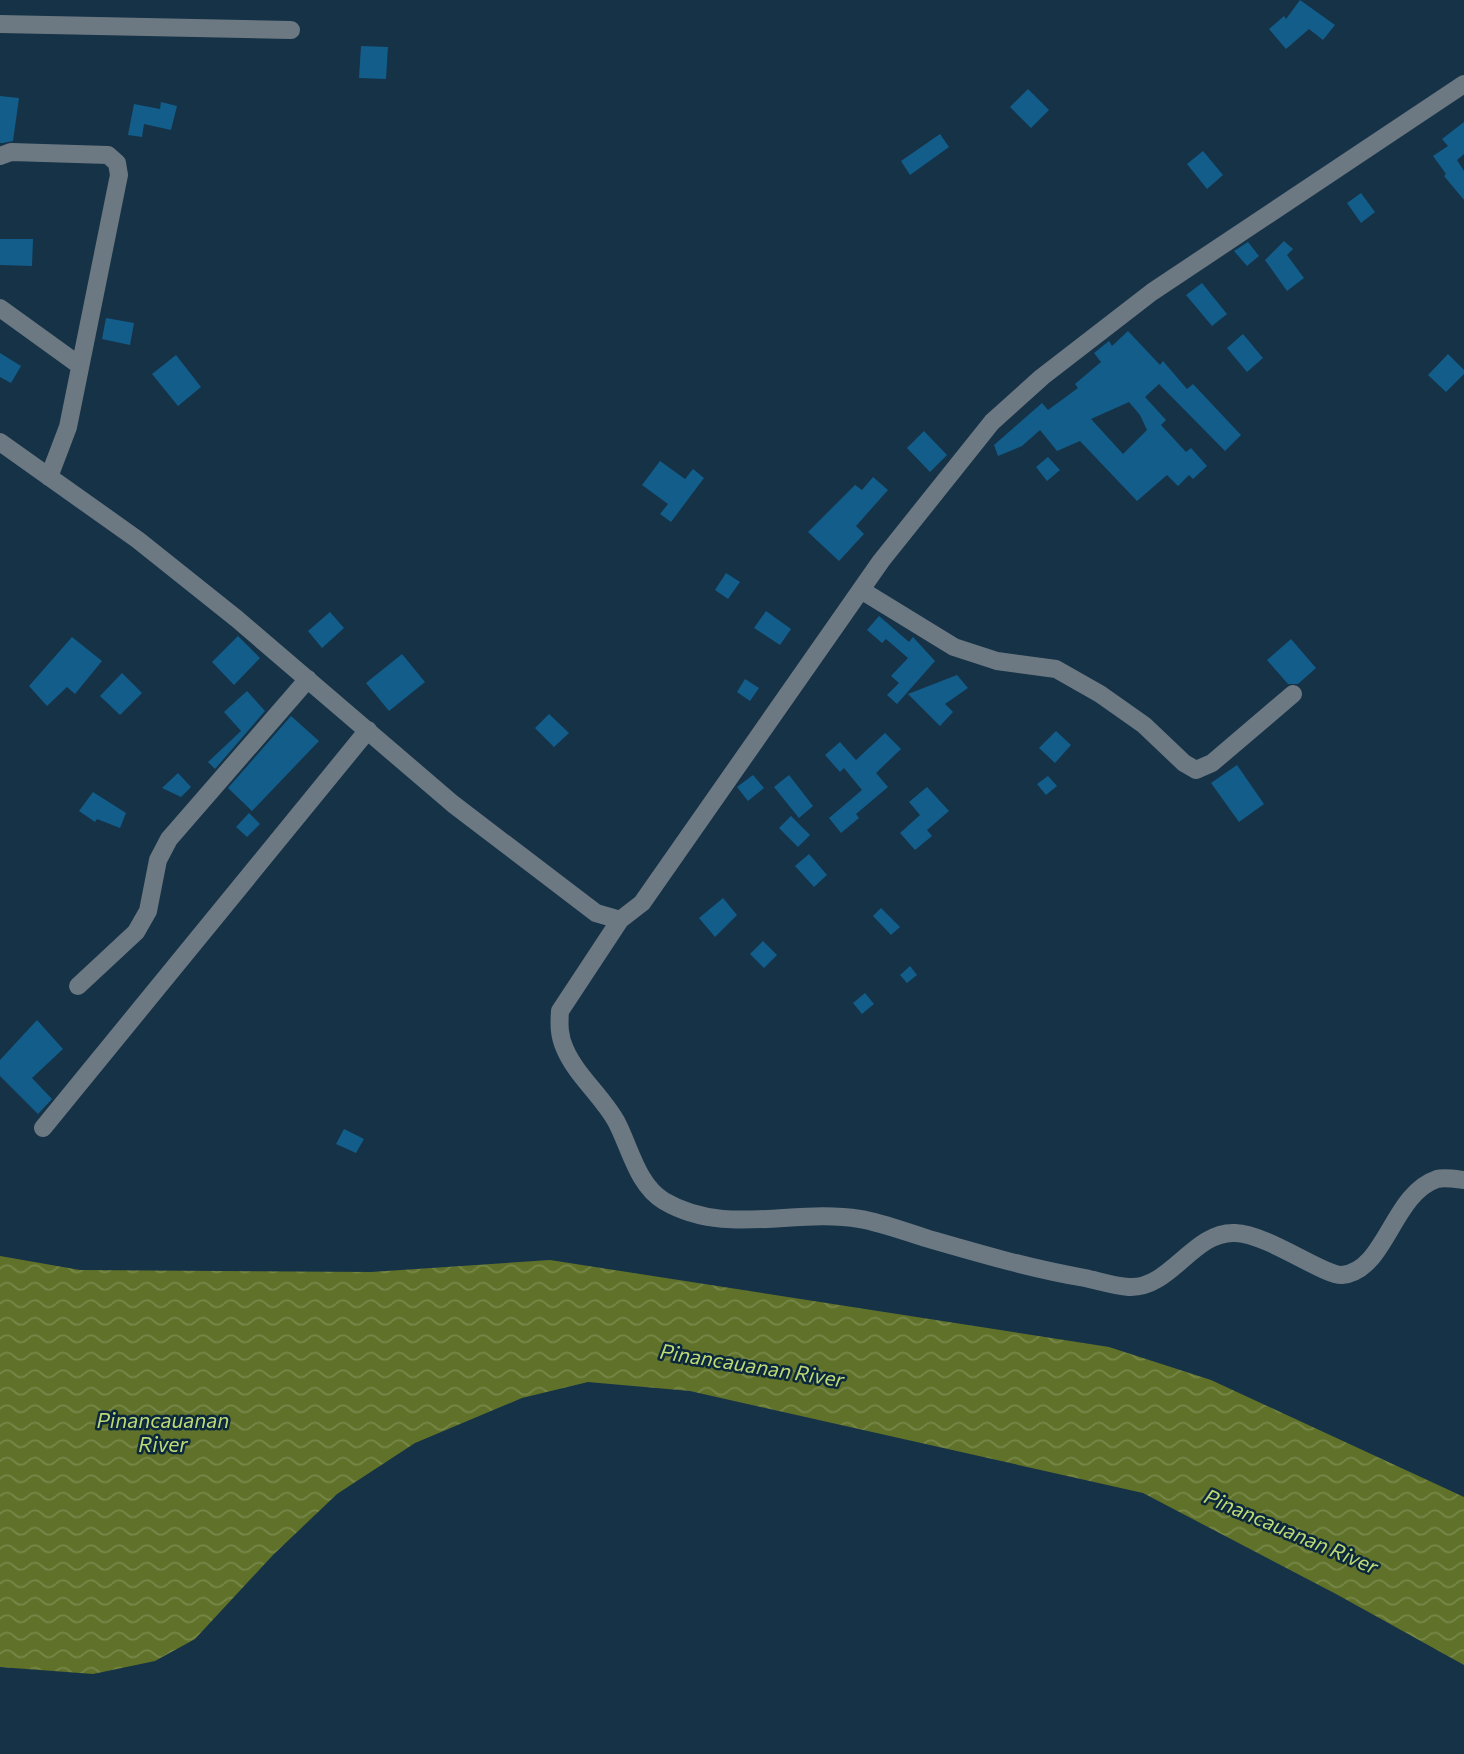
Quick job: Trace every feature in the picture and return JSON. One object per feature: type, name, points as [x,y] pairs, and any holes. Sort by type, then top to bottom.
[{"type":"street","points":[[0,24],[290,30]]},
{"type":"street","points":[[1464,84],[1152,292],[1042,377],[992,422],[861,590],[642,903],[620,920],[560,1011],[558,1029],[566,1052],[615,1120],[643,1179],[655,1195],[685,1212],[729,1220],[761,1222],[822,1215],[862,1220],[1033,1269],[1130,1287],[1159,1278],[1209,1240],[1234,1232],[1270,1241],[1339,1276],[1355,1272],[1371,1258],[1408,1200],[1422,1186],[1438,1178],[1464,1180]]},
{"type":"street","points":[[0,156],[11,152],[108,155],[117,163],[119,175],[68,428],[49,477]]},
{"type":"street","points":[[0,308],[79,365]]},
{"type":"street","points":[[0,442],[138,540],[308,679],[453,804],[596,913],[620,920]]},
{"type":"street","points":[[861,590],[954,647],[997,661],[1056,669],[1100,694],[1144,725],[1184,763],[1196,770],[1212,763],[1293,694]]},
{"type":"street","points":[[78,986],[136,932],[148,911],[158,860],[169,839],[308,679]]},
{"type":"street","points":[[43,1128],[368,730]]},
{"type":"water","name":"Pinancauanan River","points":[[0,1256],[80,1270],[371,1272],[550,1260],[1109,1347],[1211,1380],[1464,1497],[1464,1665],[1336,1594],[1143,1493],[690,1391],[588,1382],[522,1398],[415,1443],[337,1494],[273,1555],[195,1639],[155,1661],[93,1674],[0,1667]]},
{"type":"building","points":[[1300,0],[1335,25],[1323,40],[1309,29],[1286,49],[1269,29],[1284,16],[1286,19]]},
{"type":"building","points":[[361,46],[388,47],[386,79],[359,78]]},
{"type":"building","points":[[1028,89],[1049,110],[1031,128],[1010,107]]},
{"type":"building","points":[[0,96],[19,98],[13,141],[3,143],[0,143]]},
{"type":"building","points":[[161,102],[177,106],[171,130],[144,124],[142,137],[128,135],[134,104],[160,109]]},
{"type":"building","points":[[1464,122],[1464,154],[1457,160],[1464,171],[1464,200],[1444,176],[1446,174],[1433,156],[1448,146],[1442,139]]},
{"type":"building","points":[[940,134],[949,147],[910,175],[901,161]]},
{"type":"building","points":[[1203,151],[1223,175],[1207,189],[1187,164]]},
{"type":"building","points":[[1361,193],[1375,212],[1361,223],[1347,203]]},
{"type":"building","points":[[0,239],[33,239],[32,266],[0,265]]},
{"type":"building","points":[[1284,241],[1293,249],[1287,255],[1304,278],[1287,291],[1265,260]]},
{"type":"building","points":[[1248,242],[1259,256],[1247,266],[1234,251]]},
{"type":"building","points":[[1202,283],[1227,314],[1212,326],[1186,295]]},
{"type":"building","points":[[106,318],[134,323],[130,345],[102,339]]},
{"type":"building","points":[[1128,331],[1160,365],[1163,361],[1187,389],[1193,384],[1241,435],[1225,451],[1159,384],[1145,397],[1166,420],[1161,425],[1186,452],[1191,448],[1207,466],[1193,479],[1189,475],[1178,486],[1167,475],[1137,501],[1080,441],[1057,451],[1040,430],[1022,446],[998,456],[994,445],[1042,403],[1048,410],[1078,388],[1075,384],[1101,362],[1094,353],[1109,341],[1112,346]],"holes":[[[1129,402],[1140,415],[1147,430],[1123,454],[1091,419]]]},
{"type":"building","points":[[1243,334],[1263,358],[1247,372],[1227,348]]},
{"type":"building","points":[[0,353],[21,366],[11,383],[0,377]]},
{"type":"building","points":[[1448,354],[1464,370],[1464,374],[1446,392],[1428,375]]},
{"type":"building","points":[[176,355],[201,387],[178,406],[152,374]]},
{"type":"building","points":[[924,431],[947,455],[930,472],[907,448]]},
{"type":"building","points":[[1048,457],[1060,470],[1047,481],[1036,467]]},
{"type":"building","points":[[660,461],[685,479],[693,469],[704,478],[671,522],[660,514],[668,504],[642,485]]},
{"type":"building","points":[[873,477],[888,490],[856,526],[864,534],[839,561],[808,532],[855,485],[862,490]]},
{"type":"building","points":[[726,573],[740,582],[728,599],[715,590]]},
{"type":"building","points":[[766,611],[791,629],[780,645],[754,628]]},
{"type":"building","points":[[330,612],[344,628],[322,648],[308,631]]},
{"type":"building","points":[[879,616],[909,642],[913,637],[935,661],[897,704],[887,695],[899,683],[891,676],[908,658],[886,639],[882,643],[867,630]]},
{"type":"building","points":[[238,636],[260,658],[234,685],[212,662]]},
{"type":"building","points":[[72,637],[102,661],[75,694],[67,687],[47,706],[29,686]]},
{"type":"building","points":[[1291,639],[1316,668],[1298,684],[1288,684],[1267,660]]},
{"type":"building","points":[[402,654],[425,682],[389,711],[366,683]]},
{"type":"building","points":[[122,673],[142,693],[120,715],[100,696]]},
{"type":"building","points":[[957,675],[968,688],[945,704],[953,712],[940,726],[908,694]]},
{"type":"building","points":[[745,679],[759,688],[750,701],[737,692]]},
{"type":"building","points":[[247,691],[265,711],[215,769],[208,762],[241,731],[224,712]]},
{"type":"building","points":[[549,714],[569,733],[554,747],[535,728]]},
{"type":"building","points":[[291,716],[319,741],[252,811],[228,788]]},
{"type":"building","points":[[1056,731],[1071,745],[1055,763],[1039,748]]},
{"type":"building","points":[[885,733],[901,749],[876,773],[888,787],[856,814],[859,818],[841,833],[829,818],[862,790],[844,768],[840,772],[825,755],[840,742],[856,760]]},
{"type":"building","points":[[1237,765],[1264,804],[1239,822],[1211,783]]},
{"type":"building","points":[[178,773],[191,787],[181,797],[162,788]]},
{"type":"building","points":[[753,775],[764,788],[748,801],[737,787]]},
{"type":"building","points":[[789,775],[813,806],[799,818],[774,787]]},
{"type":"building","points":[[1048,776],[1057,786],[1046,795],[1037,784]]},
{"type":"building","points":[[927,787],[949,811],[927,830],[932,836],[915,850],[900,833],[920,815],[909,802]]},
{"type":"building","points":[[93,792],[126,813],[120,828],[97,819],[95,822],[79,811]]},
{"type":"building","points":[[249,813],[260,824],[247,837],[236,827]]},
{"type":"building","points":[[791,816],[810,835],[798,847],[779,828]]},
{"type":"building","points":[[809,854],[827,875],[814,887],[795,866]]},
{"type":"building","points":[[723,898],[737,915],[715,937],[699,918]]},
{"type":"building","points":[[881,908],[900,927],[891,935],[873,916]]},
{"type":"building","points":[[763,941],[777,955],[764,968],[750,954]]},
{"type":"building","points":[[910,966],[917,975],[907,983],[900,975]]},
{"type":"building","points":[[865,993],[874,1004],[862,1014],[853,1003]]},
{"type":"building","points":[[37,1020],[63,1049],[32,1078],[52,1099],[38,1114],[0,1076],[0,1060]]},
{"type":"building","points":[[344,1129],[364,1139],[356,1153],[336,1144]]}]
